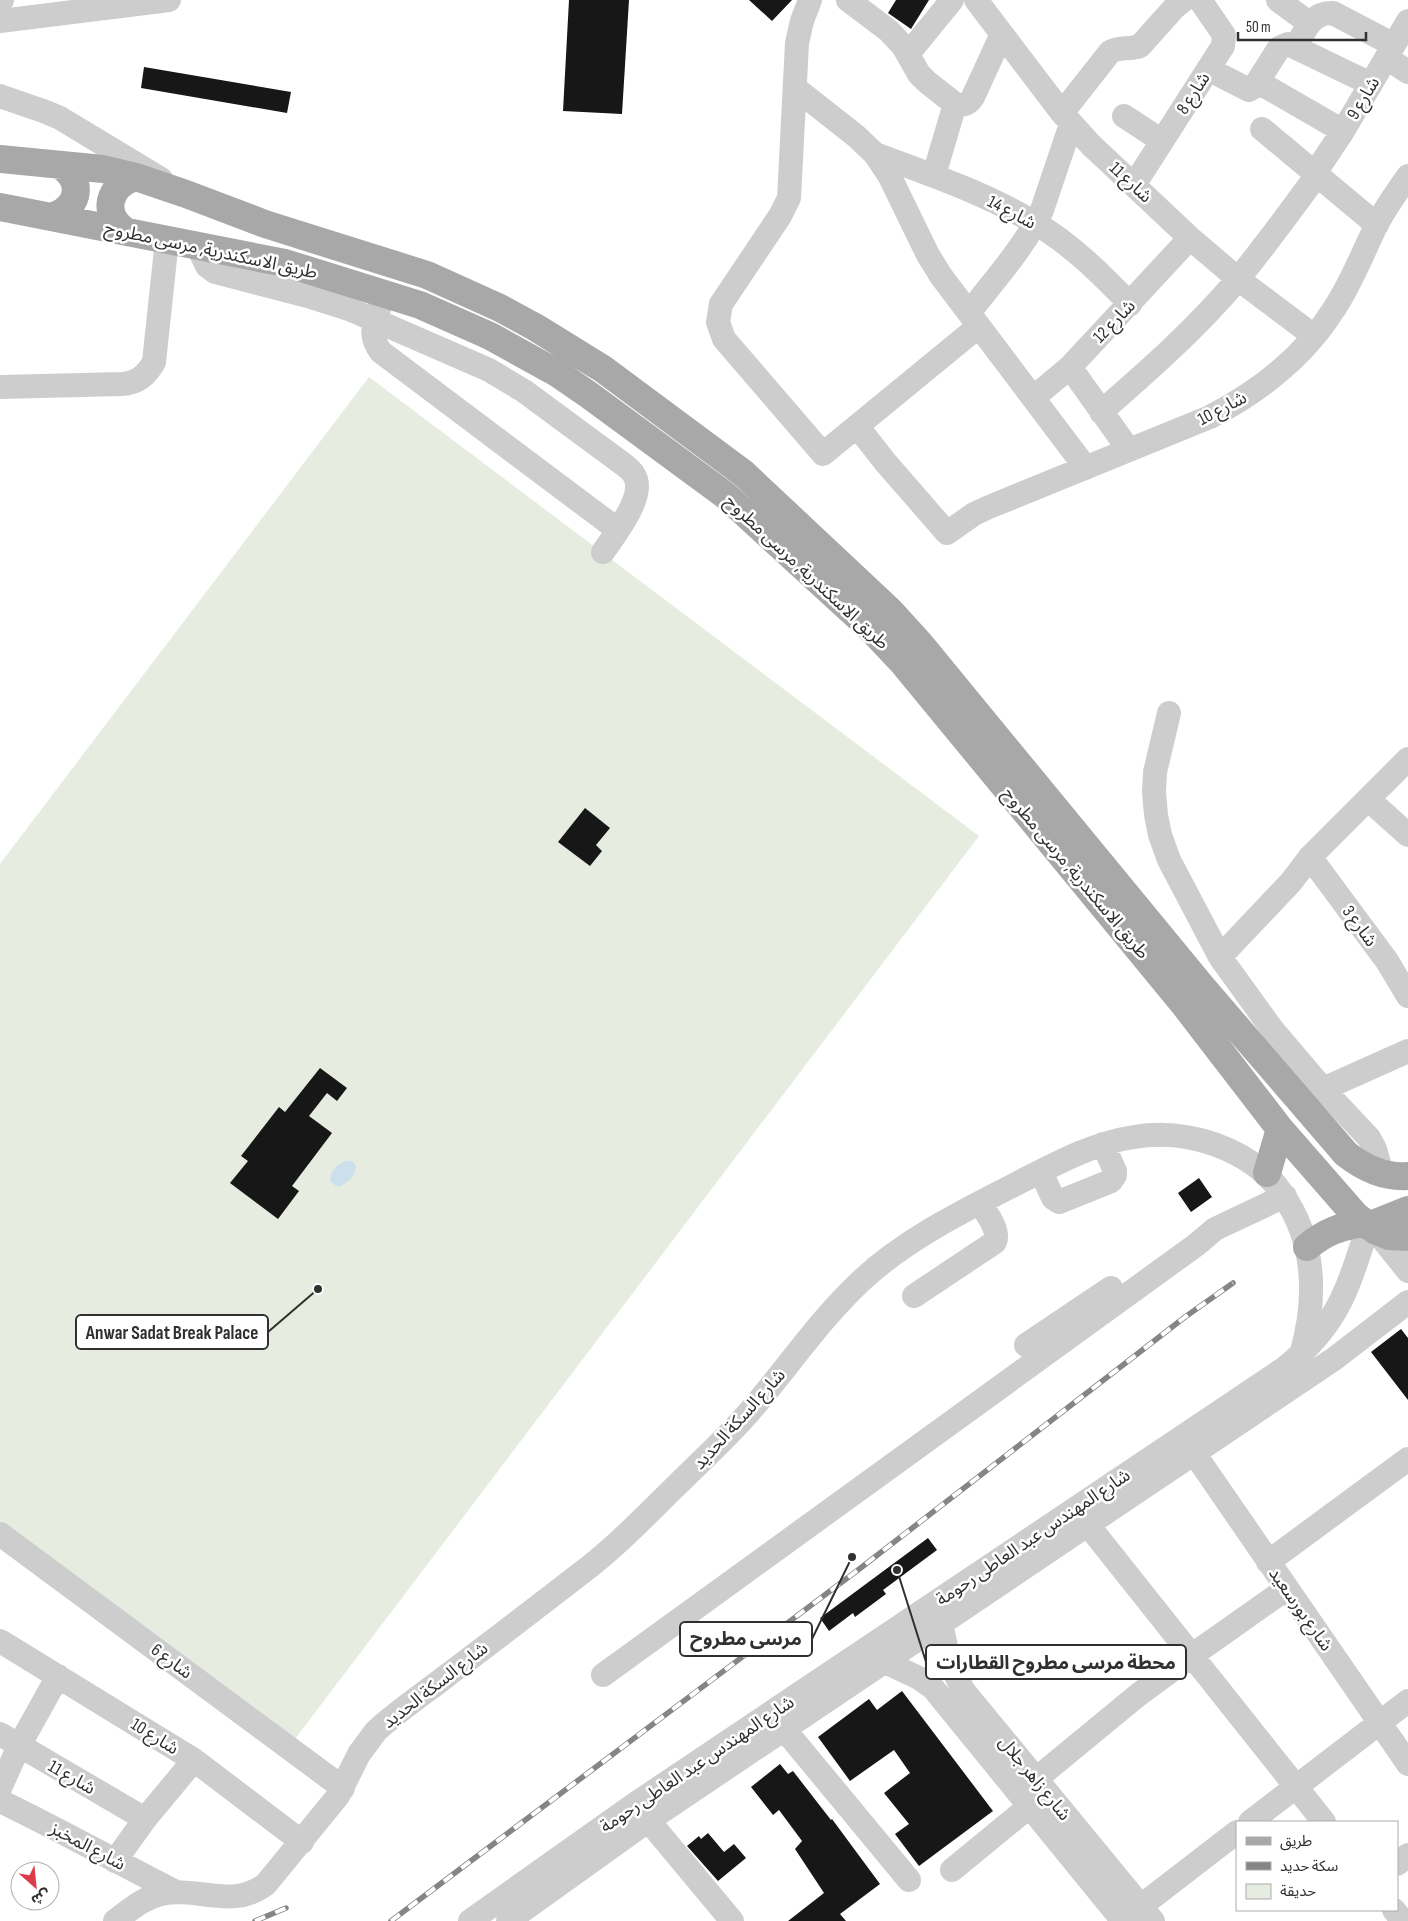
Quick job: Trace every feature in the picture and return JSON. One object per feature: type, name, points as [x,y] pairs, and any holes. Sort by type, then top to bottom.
[{"type":"main road","name":"طريق الاسكندرية, مرسى مطروح","points":[[0,159],[103,169],[136,177],[265,224],[427,275],[500,308],[603,369],[743,473],[890,611],[1202,987],[1346,1154],[1357,1162],[1395,1175]]},
{"type":"main road","points":[[55,216],[69,208],[76,192],[72,176],[58,165]]},
{"type":"main road","points":[[125,232],[113,218],[110,209],[111,200],[120,184],[136,177]]},
{"type":"main road","name":"طريق الاسكندرية, مرسى مطروح","points":[[0,207],[55,216],[125,232],[285,262],[385,292],[429,308],[490,336],[557,374],[589,395],[725,494],[862,620],[904,664],[1183,1003],[1280,1128],[1369,1227]]},
{"type":"main road","points":[[1267,1173],[1280,1128]]},
{"type":"main road","points":[[1369,1227],[1408,1210]]},
{"type":"main road","points":[[1307,1247],[1334,1229],[1349,1225],[1369,1227],[1388,1236],[1408,1237]]},
{"type":"street","points":[[0,21],[169,0]]},
{"type":"street","points":[[810,0],[802,21],[797,43],[789,198],[780,216],[721,304],[718,322],[724,339],[823,454],[857,426],[974,320],[1027,238],[1042,210],[1066,118],[1110,52],[1116,48],[1140,46],[1174,8],[1184,0]]},
{"type":"street","points":[[848,0],[889,31],[908,54],[919,74],[955,104],[960,105],[970,102],[1001,36]]},
{"type":"street","points":[[908,54],[952,0]]},
{"type":"street","name":"شارع 11","points":[[976,0],[1001,36],[1066,118],[1091,145],[1190,238],[1238,279],[1314,336]]},
{"type":"street","name":"شارع 8","points":[[1134,185],[1223,46],[1224,40],[1221,29],[1200,0]]},
{"type":"street","points":[[1278,0],[1309,23]]},
{"type":"street","points":[[1296,47],[1309,23],[1320,14],[1333,13],[1391,52],[1408,72]]},
{"type":"street","name":"شارع 9","points":[[1101,412],[1169,351],[1238,279],[1316,174],[1408,21]]},
{"type":"street","points":[[1208,69],[1246,89],[1252,89],[1279,48],[1288,44],[1371,84]]},
{"type":"street","points":[[1258,82],[1343,131]]},
{"type":"street","points":[[795,88],[856,136],[875,154],[889,175],[928,255],[955,296],[1086,468]]},
{"type":"street","points":[[0,96],[60,118],[186,194]]},
{"type":"street","points":[[934,175],[955,104]]},
{"type":"street","points":[[1124,116],[1162,141]]},
{"type":"street","points":[[1262,129],[1377,225]]},
{"type":"street","name":"شارع 14","points":[[875,154],[934,175],[985,197],[1036,223],[1087,262],[1130,304]]},
{"type":"street","name":"شارع 10","points":[[857,426],[892,470],[947,533],[974,514],[1210,417],[1266,383],[1292,361],[1314,336],[1334,310],[1377,225],[1408,176]]},
{"type":"street","name":"شارع 12","points":[[1033,398],[1070,367],[1190,238]]},
{"type":"street","points":[[0,386],[122,384],[132,383],[141,379],[154,362],[167,240]]},
{"type":"street","points":[[197,245],[206,266],[215,272],[311,297],[375,320],[507,380],[623,464],[635,476],[638,488],[634,501],[603,552]]},
{"type":"street","points":[[385,292],[372,334],[376,345],[382,352],[618,530]]},
{"type":"street","points":[[1070,367],[1129,450]]},
{"type":"street","points":[[1169,713],[1155,772],[1154,792],[1160,835],[1168,860],[1220,957],[1255,1007],[1323,1089],[1369,1138],[1395,1175]]},
{"type":"street","points":[[1220,957],[1291,882],[1310,857],[1408,759]]},
{"type":"street","points":[[1368,799],[1408,835]]},
{"type":"street","name":"شارع 3","points":[[1310,857],[1406,989]]},
{"type":"street","points":[[1323,1089],[1408,1051]]},
{"type":"street","name":"شارع السكة الحديد","points":[[115,1921],[146,1899],[162,1894],[176,1892],[233,1897],[251,1894],[266,1884],[302,1842],[343,1788],[359,1754],[376,1731],[609,1552],[741,1421],[826,1317],[864,1278],[906,1246],[980,1203],[1041,1172],[1103,1144],[1137,1136],[1180,1137],[1206,1142],[1238,1154],[1267,1173],[1285,1196],[1298,1221],[1307,1247],[1312,1290],[1311,1312],[1301,1355]]},
{"type":"street","points":[[1041,1172],[1053,1198],[1059,1202],[1111,1181],[1115,1171],[1103,1144]]},
{"type":"street","points":[[603,1675],[1215,1229],[1285,1196]]},
{"type":"street","points":[[914,1296],[995,1242],[997,1239],[996,1232],[980,1203]]},
{"type":"street","points":[[1369,1227],[1408,1271]]},
{"type":"street","name":"شارع المهندس عبد العاطى رحومة","points":[[470,1921],[642,1812],[998,1573],[1286,1368],[1324,1330],[1342,1302],[1369,1227]]},
{"type":"street","points":[[1026,1345],[1126,1278],[1176,1259]]},
{"type":"street","name":"شارع المهندس عبد العاطى رحومة","points":[[508,1921],[642,1812],[784,1729],[885,1662],[941,1623],[998,1573],[1088,1525],[1334,1359],[1408,1302]]},
{"type":"street","name":"شارع بورسعيد","points":[[1194,1453],[1408,1764]]},
{"type":"street","points":[[1268,1562],[1408,1460]]},
{"type":"street","points":[[1088,1525],[1323,1821]]},
{"type":"street","name":"شارع 6","points":[[0,1534],[343,1788]]},
{"type":"street","points":[[630,1655],[669,1640],[747,1587]]},
{"type":"street","points":[[1036,1779],[1116,1713],[1191,1656],[1286,1589]]},
{"type":"street","name":"شارع زاهر جلال","points":[[941,1623],[949,1661],[963,1690],[1036,1779],[1132,1918]]},
{"type":"street","name":"شارع 10","points":[[0,1641],[194,1760],[302,1842]]},
{"type":"street","name":"شارع زاهر جلال","points":[[885,1662],[919,1678],[932,1688],[1030,1806],[1132,1918]]},
{"type":"street","points":[[0,1788],[10,1740],[58,1676]]},
{"type":"street","points":[[1251,1821],[1408,1701]]},
{"type":"street","points":[[784,1729],[909,1880]]},
{"type":"street","name":"شارع 11","points":[[10,1740],[145,1819]]},
{"type":"street","points":[[115,1861],[145,1819],[194,1760]]},
{"type":"street","name":"شارع المخبز","points":[[0,1801],[176,1892]]},
{"type":"street","points":[[952,1870],[1030,1806]]},
{"type":"street","points":[[642,1812],[732,1921]]},
{"type":"street","points":[[1132,1918],[1236,1833]]},
{"type":"street","points":[[1398,1863],[1408,1855]]},
{"type":"street","points":[[1395,1911],[1403,1921]]},
{"type":"green space","points":[[369,377],[979,836],[292,1743],[0,1523],[0,864]]},
{"type":"water","points":[[352,1161],[356,1166],[354,1174],[338,1187],[330,1182],[331,1175],[339,1164]]},
{"type":"building","points":[[569,0],[629,0],[622,114],[563,111]]},
{"type":"building","points":[[749,0],[792,0],[772,21]]},
{"type":"building","points":[[896,0],[929,0],[911,29],[888,13]]},
{"type":"building","points":[[144,67],[291,92],[287,113],[141,88]]},
{"type":"building","points":[[585,808],[610,828],[596,845],[602,851],[590,866],[558,842]]},
{"type":"building","points":[[320,1068],[347,1088],[337,1101],[327,1093],[309,1116],[332,1133],[292,1186],[299,1191],[278,1219],[230,1183],[248,1161],[241,1156],[279,1107],[285,1112]]},
{"type":"building","points":[[1199,1178],[1212,1197],[1191,1212],[1178,1193]]},
{"type":"building","points":[[1401,1329],[1408,1338],[1408,1400],[1371,1352]]},
{"type":"building","points":[[928,1538],[937,1550],[883,1590],[886,1594],[855,1617],[853,1613],[829,1631],[820,1618]]},
{"type":"building","points":[[902,1691],[993,1811],[919,1866],[895,1834],[909,1824],[884,1793],[910,1773],[894,1750],[850,1781],[818,1737],[869,1699],[877,1710]]},
{"type":"building","points":[[780,1764],[788,1774],[793,1771],[832,1819],[880,1884],[840,1914],[846,1921],[788,1921],[824,1893],[795,1849],[802,1841],[779,1810],[773,1815],[751,1787]]},
{"type":"building","points":[[708,1833],[724,1852],[734,1844],[746,1858],[718,1881],[687,1846],[699,1836],[701,1839]]},
{"type":"railway","points":[[391,1921],[858,1570],[1185,1317],[1233,1283]]},
{"type":"railway","points":[[255,1921],[286,1908]]},
{"type":"place","name":"Anwar Sadat Break Palace","points":[[318,1289]]},
{"type":"place","name":"مرسى مطروح","points":[[852,1557]]},
{"type":"place","name":"محطة مرسى مطروح القطارات","points":[[897,1570]]}]
